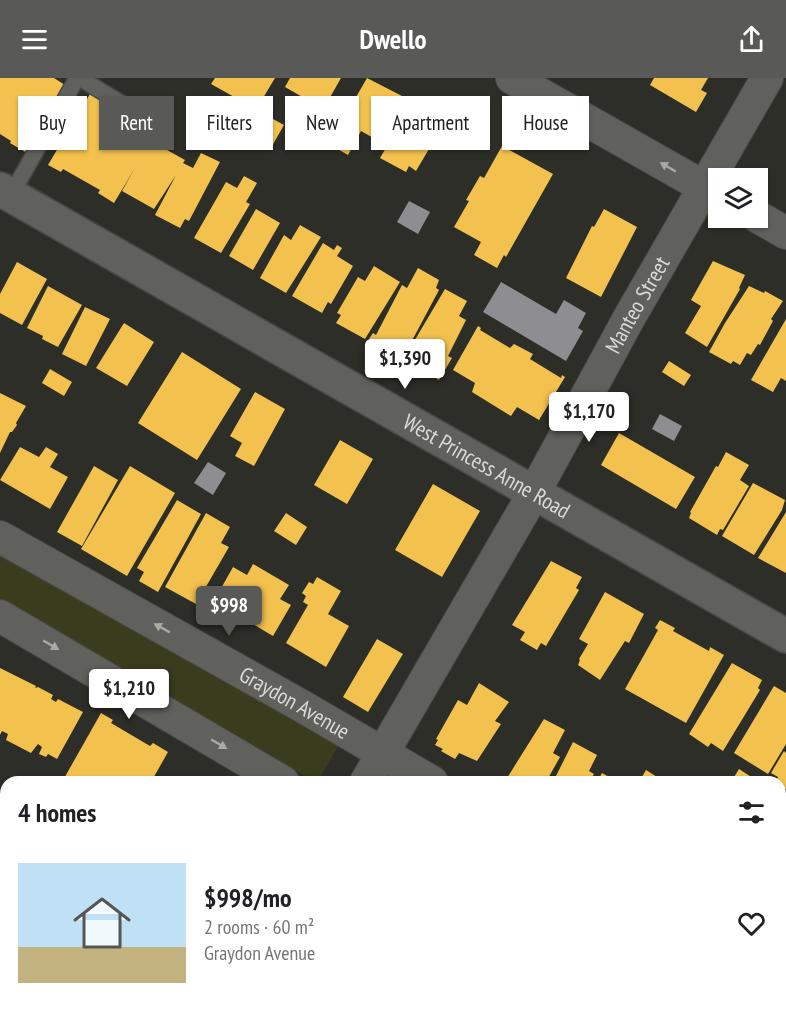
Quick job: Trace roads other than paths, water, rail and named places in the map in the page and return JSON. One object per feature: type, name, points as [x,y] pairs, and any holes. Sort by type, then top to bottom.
[{"type":"main road","name":"West Princess Anne Road","points":[[6,192],[786,636]]},
{"type":"street","points":[[512,78],[708,189]]},
{"type":"street","name":"Manteo Street","points":[[723,168],[767,78]]},
{"type":"street","name":"Manteo Street","points":[[370,776],[534,493],[629,318],[708,197]]},
{"type":"street","points":[[768,222],[786,232]]},
{"type":"street","name":"Graydon Avenue","points":[[0,537],[422,776]]},
{"type":"street","points":[[0,616],[273,776]]},
{"type":"lane","points":[[6,192],[78,78],[108,96]]}]
